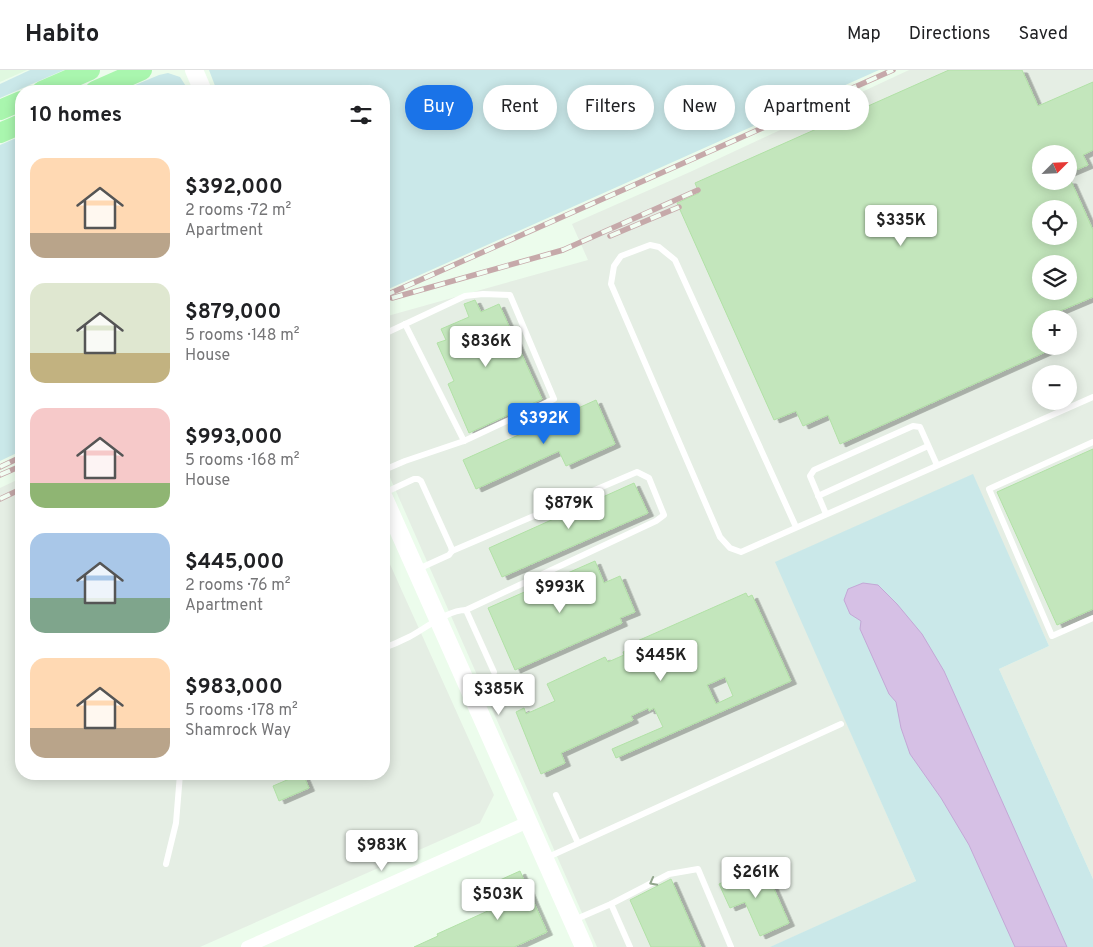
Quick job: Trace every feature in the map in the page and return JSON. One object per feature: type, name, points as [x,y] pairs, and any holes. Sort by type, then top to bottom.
[{"type":"main road","points":[[56,85],[90,70]]},
{"type":"main road","points":[[108,85],[142,70]]},
{"type":"main road","points":[[0,110],[15,104]]},
{"type":"main road","points":[[0,134],[15,127]]},
{"type":"street","points":[[194,70],[200,85]]},
{"type":"street","points":[[390,512],[584,947]]},
{"type":"street","points":[[247,947],[528,822]]},
{"type":"lane","points":[[796,527],[675,260],[659,247],[650,245],[621,256],[614,266],[611,284],[720,536],[730,548],[741,552],[1093,397]]},
{"type":"lane","points":[[390,331],[466,296],[483,294],[510,296],[554,399],[464,441],[390,467]]},
{"type":"lane","points":[[405,324],[464,441]]},
{"type":"lane","points":[[826,514],[810,476],[814,470],[913,426],[920,427],[937,465]]},
{"type":"lane","points":[[1093,442],[989,489],[1052,636],[1093,618]]},
{"type":"lane","points":[[818,496],[928,446]]},
{"type":"lane","points":[[390,646],[408,638],[438,620],[459,610],[466,610],[656,521],[664,515],[649,478],[637,472],[452,551],[448,556],[416,570]]},
{"type":"lane","points":[[390,489],[414,479],[422,481],[452,551]]},
{"type":"lane","points":[[466,610],[494,672]]},
{"type":"lane","points":[[545,858],[841,724]]},
{"type":"lane","points":[[166,864],[176,823],[180,780]]},
{"type":"lane","points":[[556,795],[578,843]]},
{"type":"lane","points":[[572,920],[611,904],[669,874],[698,869],[731,947]]},
{"type":"lane","points":[[611,904],[630,947]]},
{"type":"shaded area","points":[[0,70],[27,70],[0,82]]},
{"type":"shaded area","points":[[30,70],[64,70],[30,85],[15,85],[15,91],[0,98],[0,84]]},
{"type":"shaded area","points":[[209,70],[879,70],[845,85],[745,85],[745,130],[390,288],[390,85],[215,85]]},
{"type":"shaded area","points":[[909,70],[1093,70],[1093,879],[999,669],[1049,646],[972,475],[776,562],[916,881],[771,947],[597,947],[390,478],[390,315],[588,260],[572,224],[780,130],[869,130],[869,89]]},
{"type":"shaded area","points":[[168,73],[180,77],[185,85],[135,85]]},
{"type":"shaded area","points":[[15,139],[15,454],[0,461],[0,145]]},
{"type":"shaded area","points":[[973,474],[1049,646],[999,669],[1093,879],[1093,947],[770,947],[916,881],[775,562]]},
{"type":"shaded area","points":[[15,481],[15,780],[390,780],[390,564],[494,795],[480,823],[200,947],[0,947],[0,488]]},
{"type":"shaded area","points":[[863,583],[878,585],[897,604],[922,634],[944,671],[1067,947],[1015,947],[969,845],[941,798],[910,754],[901,728],[896,702],[889,694],[860,629],[861,621],[850,614],[844,600],[848,589]]},
{"type":"building","points":[[949,70],[1022,70],[1038,106],[1093,82],[1093,150],[1083,155],[1088,165],[1078,169],[1078,145],[1032,145],[1032,190],[1075,190],[1093,230],[1093,297],[1062,310],[1032,310],[1032,355],[1039,355],[840,444],[828,415],[803,426],[796,411],[774,420],[677,203],[699,193],[695,183],[814,130],[869,130],[869,106]]},
{"type":"building","points":[[475,300],[481,312],[499,304],[542,399],[469,433],[448,384],[454,381],[437,343],[446,340],[441,329],[469,317],[464,304]]},
{"type":"building","points":[[596,400],[615,444],[566,466],[559,451],[476,489],[463,460]]},
{"type":"building","points":[[1093,449],[1093,609],[1057,625],[997,492]]},
{"type":"building","points":[[634,483],[648,513],[502,577],[489,548]]},
{"type":"building","points":[[595,561],[604,583],[620,576],[635,612],[620,618],[622,623],[515,670],[488,608]]},
{"type":"building","points":[[746,593],[748,597],[752,595],[791,681],[616,758],[612,749],[663,727],[654,708],[649,711],[648,708],[631,716],[633,720],[561,753],[565,763],[541,774],[516,712],[524,708],[526,714],[555,701],[547,684],[605,657],[608,662],[624,655],[623,652],[628,650],[626,646]],"holes":[[[725,677],[733,696],[716,704],[707,685]]]},
{"type":"building","points":[[287,780],[306,780],[309,788],[279,801],[273,786]]},
{"type":"building","points":[[763,864],[789,923],[760,936],[745,902],[730,908],[719,884]]},
{"type":"building","points":[[520,871],[547,932],[514,947],[414,947],[438,936],[437,934],[501,905],[491,884]]},
{"type":"building","points":[[671,879],[701,947],[651,947],[630,900]]},
{"type":"railway","points":[[390,293],[893,70]]},
{"type":"railway","points":[[392,298],[563,250],[698,190]]},
{"type":"railway","points":[[610,236],[679,207]]},
{"type":"railway","points":[[0,467],[15,460]]},
{"type":"railway","points":[[0,475],[15,469]]},
{"type":"railway","points":[[0,499],[15,492]]}]
